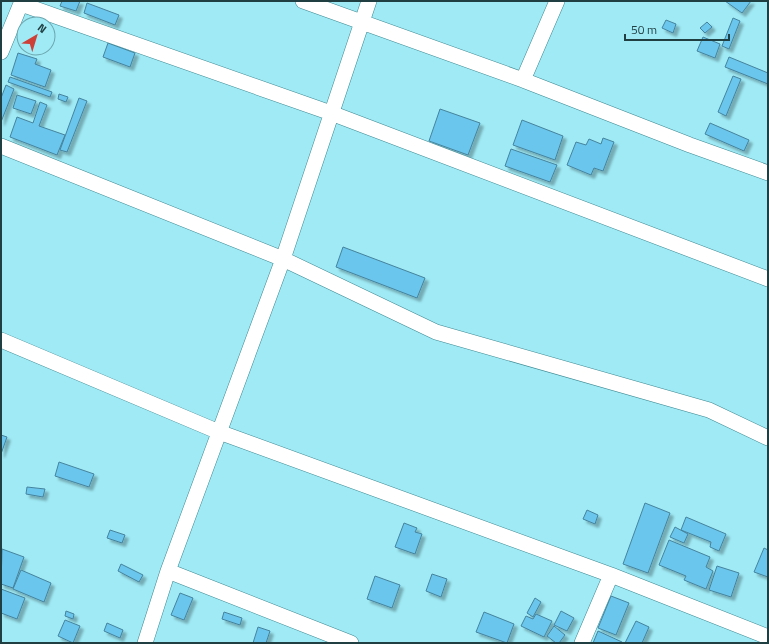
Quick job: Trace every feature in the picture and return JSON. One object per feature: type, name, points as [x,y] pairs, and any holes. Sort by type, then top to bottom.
[{"type":"street","points":[[303,1],[523,80],[690,145],[768,173]]},
{"type":"street","points":[[145,643],[168,571],[284,259],[369,1]]},
{"type":"street","points":[[523,80],[556,1]]},
{"type":"street","points":[[1,52],[21,3],[331,113],[768,279]]},
{"type":"street","points":[[1,146],[284,259],[436,332],[709,410],[768,438]]},
{"type":"street","points":[[1,340],[219,432],[611,575],[768,637]]},
{"type":"street","points":[[168,571],[351,643]]},
{"type":"street","points":[[582,643],[611,575]]},
{"type":"building","points":[[62,1],[80,1],[76,11],[60,6]]},
{"type":"building","points":[[725,1],[751,1],[742,13]]},
{"type":"building","points":[[87,3],[119,15],[115,25],[84,13]]},
{"type":"building","points":[[733,18],[740,21],[729,49],[722,46]]},
{"type":"building","points":[[666,20],[676,24],[673,33],[662,28]]},
{"type":"building","points":[[707,22],[712,27],[705,33],[700,28]]},
{"type":"building","points":[[703,37],[720,44],[715,58],[697,51]]},
{"type":"building","points":[[108,43],[135,53],[130,67],[103,57]]},
{"type":"building","points":[[17,56],[28,56],[37,59],[35,64],[51,70],[45,87],[11,75]]},
{"type":"building","points":[[729,57],[768,73],[768,84],[725,67]]},
{"type":"building","points":[[733,76],[741,79],[726,116],[718,112]]},
{"type":"building","points":[[10,77],[52,92],[50,97],[8,82]]},
{"type":"building","points":[[6,85],[14,89],[1,122],[1,98]]},
{"type":"building","points":[[59,94],[68,97],[66,102],[58,99]]},
{"type":"building","points":[[17,95],[36,101],[31,114],[13,108]]},
{"type":"building","points":[[79,98],[87,101],[67,152],[60,150]]},
{"type":"building","points":[[40,102],[47,105],[39,126],[65,135],[57,155],[10,137],[17,117],[33,123]]},
{"type":"building","points":[[440,109],[480,123],[468,155],[429,141]]},
{"type":"building","points":[[522,120],[563,136],[555,160],[513,145]]},
{"type":"building","points":[[710,123],[749,140],[744,151],[705,134]]},
{"type":"building","points":[[603,138],[614,142],[603,171],[594,168],[591,175],[567,165],[576,142],[586,145],[589,139],[601,144]]},
{"type":"building","points":[[511,149],[557,165],[550,182],[505,166]]},
{"type":"building","points":[[343,247],[425,278],[417,298],[336,267]]},
{"type":"building","points":[[1,435],[7,437],[1,454]]},
{"type":"building","points":[[59,462],[94,474],[89,487],[55,476]]},
{"type":"building","points":[[27,487],[45,489],[43,497],[26,494]]},
{"type":"building","points":[[645,503],[670,513],[648,573],[623,564]]},
{"type":"building","points":[[587,510],[598,515],[595,524],[583,519]]},
{"type":"building","points":[[686,517],[726,534],[719,551],[710,547],[711,542],[681,530]]},
{"type":"building","points":[[404,523],[417,528],[415,532],[422,534],[415,554],[395,547]]},
{"type":"building","points":[[675,527],[688,534],[684,543],[670,537]]},
{"type":"building","points":[[110,530],[125,535],[122,543],[107,538]]},
{"type":"building","points":[[669,540],[710,557],[706,567],[713,571],[706,589],[684,580],[686,576],[659,565]]},
{"type":"building","points":[[764,548],[768,550],[768,577],[754,572]]},
{"type":"building","points":[[2,549],[24,557],[13,588],[1,584]]},
{"type":"building","points":[[121,564],[143,575],[139,582],[118,571]]},
{"type":"building","points":[[717,566],[739,573],[731,597],[709,590]]},
{"type":"building","points":[[21,570],[51,583],[44,602],[13,589]]},
{"type":"building","points":[[432,574],[447,579],[441,597],[426,591]]},
{"type":"building","points":[[375,576],[400,585],[392,608],[367,599]]},
{"type":"building","points":[[1,589],[25,598],[17,619],[1,613]]},
{"type":"building","points":[[180,593],[193,598],[184,620],[171,615]]},
{"type":"building","points":[[611,596],[629,603],[616,635],[598,628]]},
{"type":"building","points":[[535,598],[541,602],[533,617],[527,613]]},
{"type":"building","points":[[66,611],[74,614],[73,619],[65,616]]},
{"type":"building","points":[[561,611],[574,618],[567,631],[554,625]]},
{"type":"building","points":[[224,612],[242,618],[240,625],[222,619]]},
{"type":"building","points":[[484,612],[514,624],[507,643],[476,632]]},
{"type":"building","points":[[536,614],[552,621],[544,637],[521,626],[526,616],[533,619]]},
{"type":"building","points":[[65,620],[80,626],[73,643],[58,636]]},
{"type":"building","points":[[636,621],[649,627],[642,643],[625,643]]},
{"type":"building","points":[[107,623],[123,630],[120,638],[104,631]]},
{"type":"building","points":[[554,626],[565,635],[559,643],[556,643],[547,636]]},
{"type":"building","points":[[258,627],[270,631],[266,643],[253,643]]},
{"type":"building","points":[[598,631],[622,642],[622,643],[593,643]]}]
